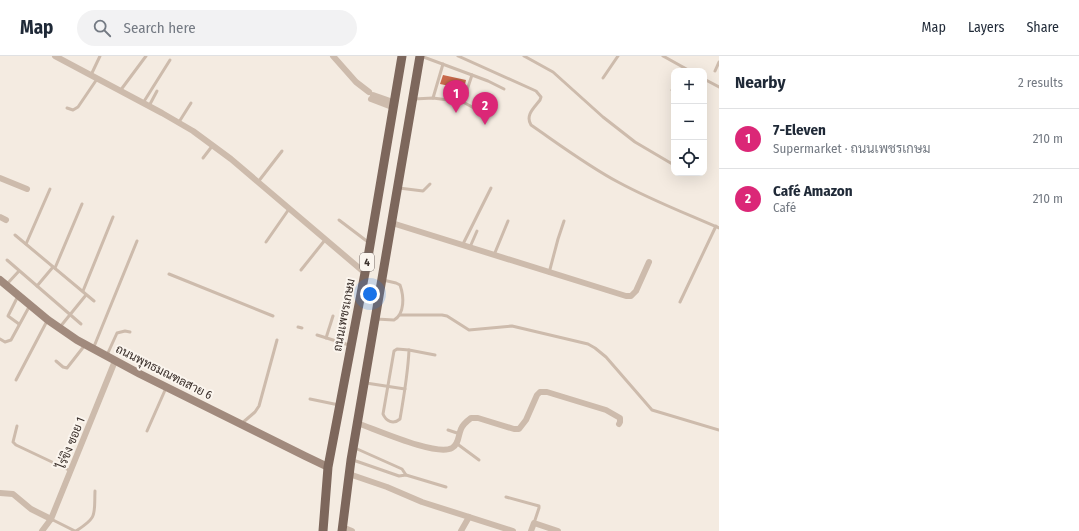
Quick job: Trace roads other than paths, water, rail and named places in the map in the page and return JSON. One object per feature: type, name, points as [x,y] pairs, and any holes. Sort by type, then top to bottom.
[{"type":"main road","name":"ถนนเพชรเกษม","points":[[323,531],[328,466],[365,272],[402,56]]},
{"type":"main road","name":"4","points":[[342,529],[351,460],[374,318],[392,223],[412,99],[421,56]]},
{"type":"main road","name":"ถนนพุทธมณฑลสาย 6","points":[[3,283],[48,320],[93,350],[240,425],[328,466]]},
{"type":"street","points":[[55,56],[65,58],[91,75],[179,122],[213,145],[365,272]]},
{"type":"street","points":[[333,56],[356,82],[370,95],[393,104]]},
{"type":"street","points":[[0,178],[26,189]]},
{"type":"street","points":[[392,223],[463,244],[595,288],[626,296],[631,296],[640,284],[649,262]]},
{"type":"street","name":"ไร่ขิง ซอย 1","points":[[42,531],[51,519],[115,361]]},
{"type":"street","points":[[357,423],[434,450],[444,450],[450,449],[456,443],[461,428],[467,421],[475,417],[514,429],[519,429],[526,420],[538,395],[543,392],[547,392],[606,410],[620,418],[619,424]]},
{"type":"street","points":[[349,474],[387,487],[422,502],[513,531]]},
{"type":"street","points":[[0,493],[13,494],[31,509],[51,519]]},
{"type":"street","points":[[462,531],[469,517]]},
{"type":"street","points":[[531,531],[534,523],[558,531]]},
{"type":"street","points":[[342,529],[352,531]]},
{"type":"lane","points":[[91,75],[100,56]]},
{"type":"lane","points":[[120,91],[146,56]]},
{"type":"lane","points":[[421,56],[504,88]]},
{"type":"lane","points":[[458,56],[536,91],[541,97],[529,115],[529,122],[531,125],[575,155],[618,182],[662,204],[717,227],[680,302]]},
{"type":"lane","points":[[524,56],[553,72],[603,117],[635,142],[671,162]]},
{"type":"lane","points":[[603,78],[618,56]]},
{"type":"lane","points":[[663,56],[685,68]]},
{"type":"lane","points":[[146,104],[170,60]]},
{"type":"lane","points":[[715,71],[719,62]]},
{"type":"lane","points":[[434,98],[443,64]]},
{"type":"lane","points":[[463,102],[472,76]]},
{"type":"lane","points":[[712,77],[709,81],[719,87]]},
{"type":"lane","points":[[66,108],[73,110],[78,107],[98,78]]},
{"type":"lane","points":[[146,104],[157,91]]},
{"type":"lane","points":[[412,99],[434,98],[463,102],[485,114]]},
{"type":"lane","points":[[179,122],[191,103]]},
{"type":"lane","points":[[203,158],[213,145]]},
{"type":"lane","points":[[258,182],[282,151]]},
{"type":"lane","points":[[398,188],[423,191],[430,184]]},
{"type":"lane","points":[[463,244],[491,188]]},
{"type":"lane","points":[[26,244],[50,189]]},
{"type":"lane","points":[[37,286],[54,268],[82,204]]},
{"type":"lane","points":[[266,242],[289,209]]},
{"type":"lane","points":[[83,291],[113,217]]},
{"type":"lane","points":[[340,220],[370,244]]},
{"type":"lane","points":[[494,255],[508,221]]},
{"type":"lane","points":[[549,273],[564,221]]},
{"type":"lane","points":[[470,247],[477,231]]},
{"type":"lane","points":[[14,235],[94,301]]},
{"type":"lane","points":[[301,270],[326,240]]},
{"type":"lane","points":[[93,350],[136,241]]},
{"type":"lane","points":[[7,260],[81,324]]},
{"type":"lane","points":[[3,283],[19,271]]},
{"type":"lane","points":[[169,274],[273,316]]},
{"type":"lane","points":[[381,280],[400,285],[403,297],[400,315]]},
{"type":"lane","points":[[59,328],[86,295]]},
{"type":"lane","points":[[18,296],[8,316],[19,324]]},
{"type":"lane","points":[[0,339],[8,342],[30,306]]},
{"type":"lane","points":[[374,318],[394,320],[400,315],[442,314],[469,330],[512,326],[588,344],[606,357],[652,410],[719,430]]},
{"type":"lane","points":[[326,338],[334,316]]},
{"type":"lane","points":[[16,380],[48,320]]},
{"type":"lane","points":[[107,357],[117,332],[130,332]]},
{"type":"lane","points":[[317,335],[350,346]]},
{"type":"lane","points":[[240,425],[256,412],[259,406],[277,340]]},
{"type":"lane","points":[[56,362],[67,368],[85,345]]},
{"type":"lane","points":[[409,350],[400,419],[391,422],[385,418],[383,414],[386,386],[394,351],[397,349],[409,350],[435,355]]},
{"type":"lane","points":[[364,382],[405,389]]},
{"type":"lane","points":[[147,430],[166,388]]},
{"type":"lane","points":[[310,400],[339,405]]},
{"type":"lane","points":[[17,426],[13,442],[16,445],[71,472]]},
{"type":"lane","points":[[448,430],[460,434]]},
{"type":"lane","points":[[456,443],[479,460]]},
{"type":"lane","points":[[353,448],[402,468],[406,475]]},
{"type":"lane","points":[[372,466],[374,457]]},
{"type":"lane","points":[[351,460],[399,476],[406,475],[446,487]]},
{"type":"lane","points":[[51,519],[76,531],[89,522],[94,516],[95,491]]},
{"type":"lane","points":[[506,497],[539,506],[534,523]]},
{"type":"place","name":"7-Eleven","points":[[456,113]]},
{"type":"place","name":"Café Amazon","points":[[485,125]]}]
